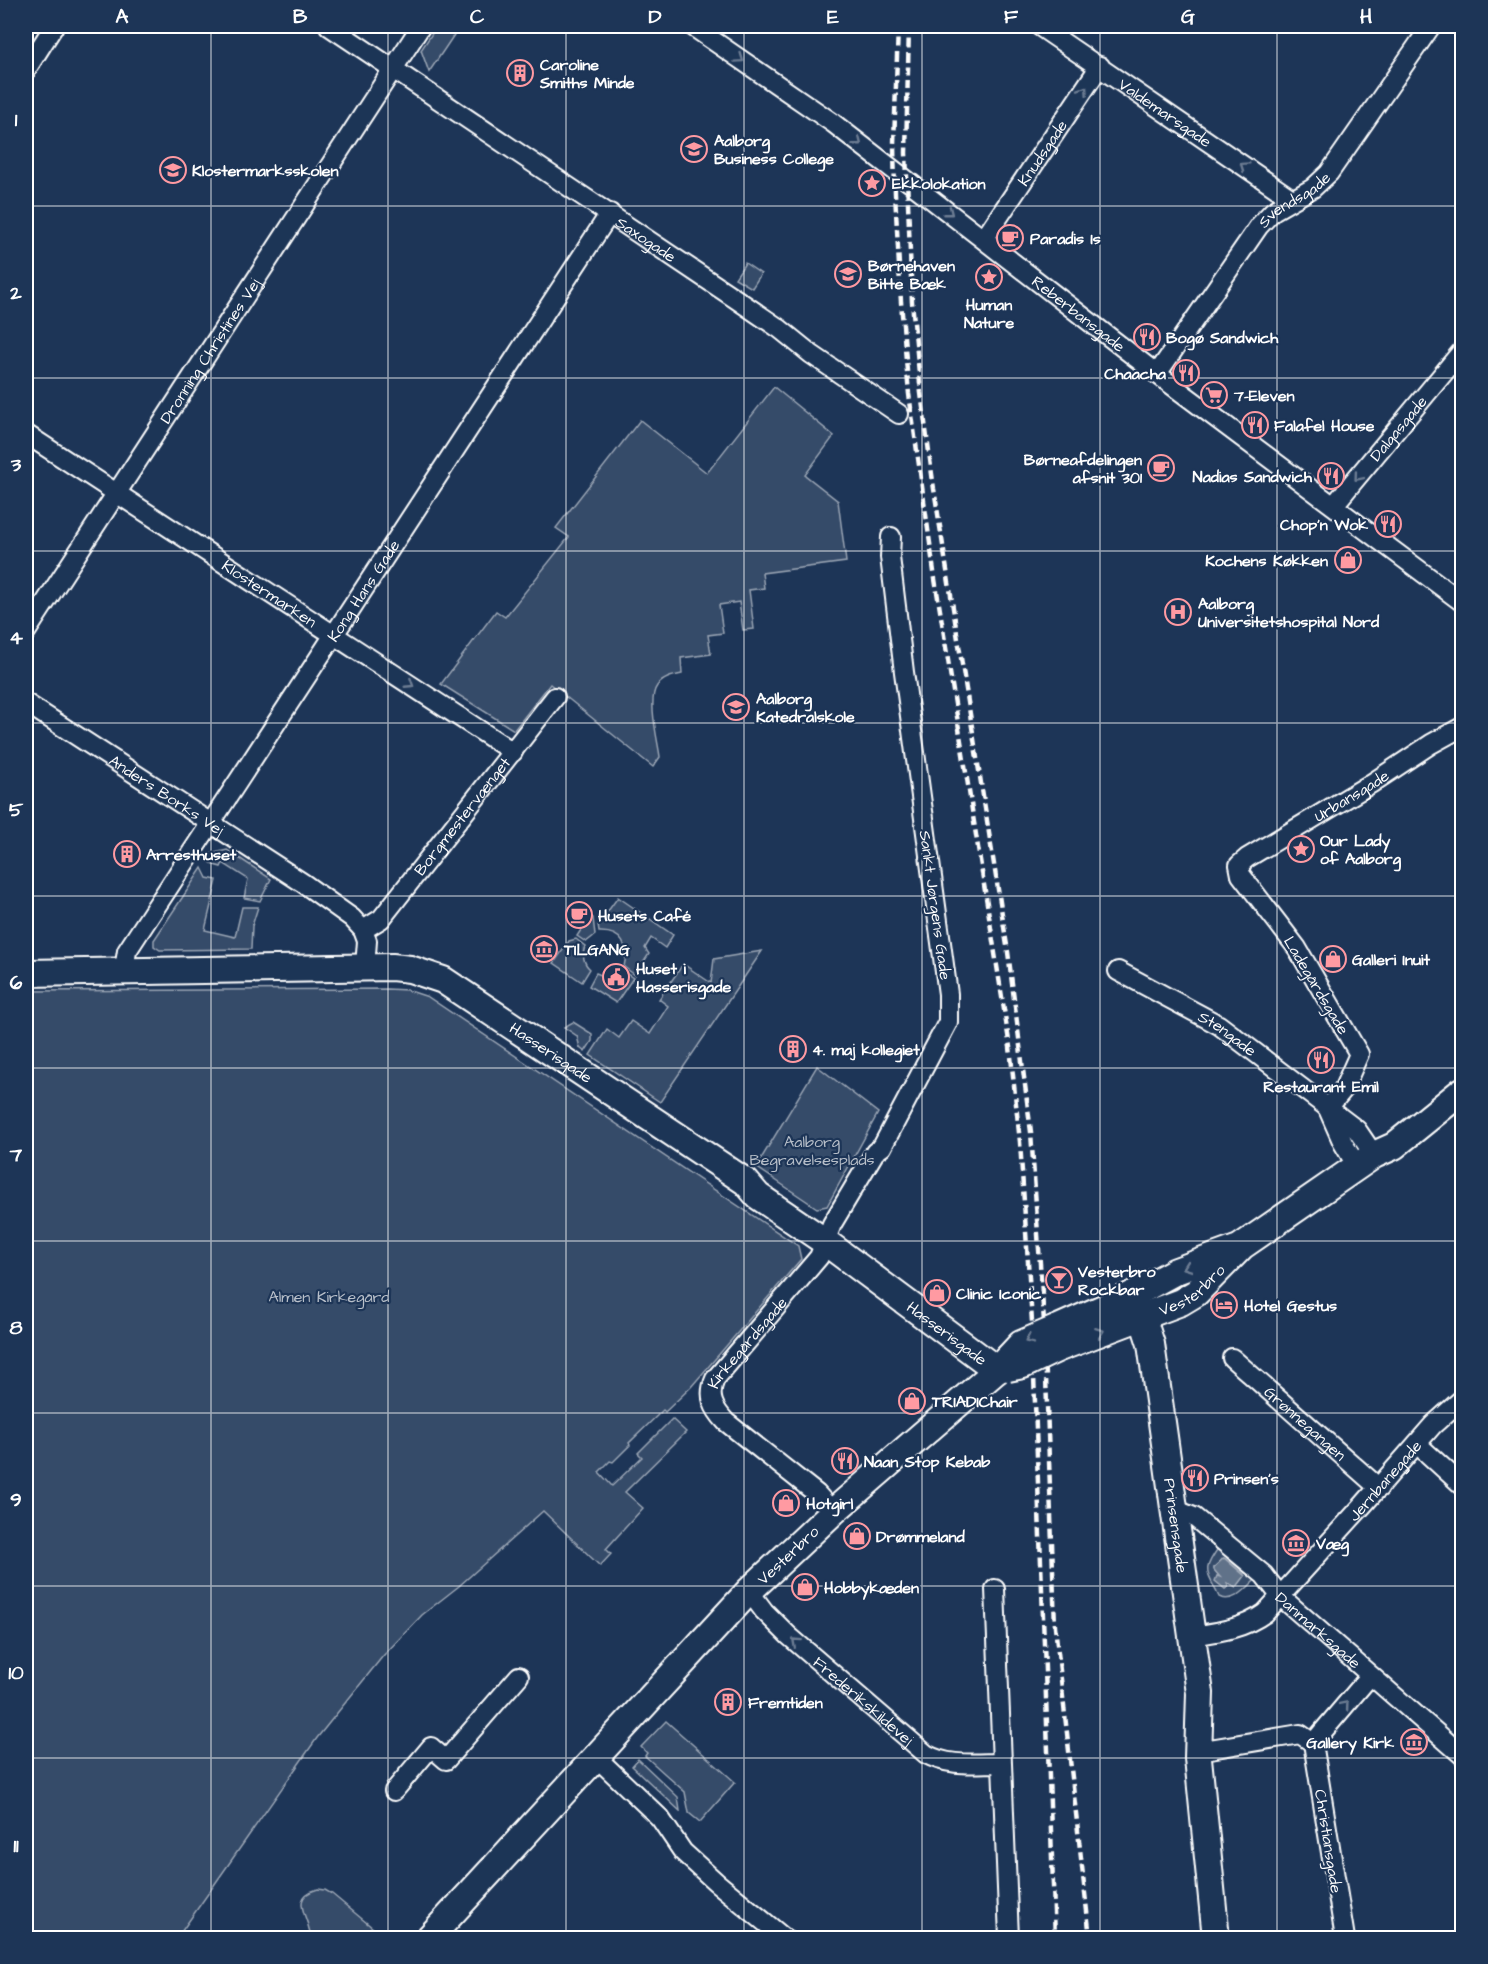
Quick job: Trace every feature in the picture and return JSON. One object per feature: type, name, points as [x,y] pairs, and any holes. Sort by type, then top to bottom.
[{"type":"main road","name":"Hasserisgade","points":[[26,973],[392,967],[410,969],[443,980],[746,1182],[758,1196],[1004,1365]]},
{"type":"main road","name":"Vesterbro","points":[[1366,1162],[1388,1138],[1462,1079]]},
{"type":"main road","name":"Vesterbro","points":[[429,1938],[749,1591],[833,1512],[1004,1365],[1021,1344],[1058,1339],[1136,1306],[1181,1302],[1197,1293],[1242,1246],[1366,1162],[1394,1146],[1462,1091]]},
{"type":"main road","name":"Prinsensgade","points":[[1136,1306],[1151,1344],[1200,1693],[1198,1754],[1216,1938]]},
{"type":"main road","name":"Prinsensgade","points":[[1198,1754],[1189,1790],[1188,1806],[1190,1846],[1201,1938]]},
{"type":"street","points":[[26,70],[54,26]]},
{"type":"street","name":"Saxogade","points":[[329,26],[610,213],[773,324],[811,354],[899,414]]},
{"type":"street","name":"Dronning Christines Vej","points":[[26,632],[421,26]]},
{"type":"street","name":"Reberbansgade","points":[[692,26],[833,123],[1157,375],[1258,451],[1335,505],[1462,602]]},
{"type":"street","name":"Valdemarsgade","points":[[1039,26],[1292,200]]},
{"type":"street","name":"Svendsgade","points":[[1157,375],[1258,226],[1273,211],[1313,188],[1329,173],[1431,26]]},
{"type":"street","name":"Knudsgade","points":[[984,239],[1100,66]]},
{"type":"street","name":"Kong Hans Gade","points":[[124,970],[127,951],[610,213]]},
{"type":"street","name":"Dalgasgade","points":[[1335,505],[1462,351]]},
{"type":"street","name":"Klostermarken","points":[[26,434],[513,752]]},
{"type":"street","name":"Sankt Jørgens Gade","points":[[824,1241],[875,1152],[882,1147],[948,1022],[948,994],[890,557],[891,537]]},
{"type":"street","name":"Borgmestervænget","points":[[363,930],[381,919],[555,697]]},
{"type":"street","name":"Anders Borks Vej","points":[[26,703],[344,912],[363,930]]},
{"type":"street","name":"Urbansgade","points":[[1239,865],[1431,744],[1462,727]]},
{"type":"street","name":"Ladegårdsgade","points":[[1239,865],[1241,875],[1298,948],[1359,1054],[1343,1090],[1328,1108]]},
{"type":"street","points":[[363,930],[367,941],[365,967]]},
{"type":"street","name":"Stengade","points":[[1119,971],[1219,1024],[1303,1087],[1357,1130],[1366,1162]]},
{"type":"street","name":"Kirkegårdsgade","points":[[824,1241],[819,1257],[715,1379],[711,1387],[711,1398],[716,1412],[726,1422],[817,1494],[833,1512]]},
{"type":"street","name":"Grønnegangen","points":[[1232,1358],[1379,1488]]},
{"type":"street","name":"Jernbanegade","points":[[1192,1636],[1245,1625],[1263,1615],[1439,1419],[1462,1399]]},
{"type":"street","points":[[1417,1444],[1462,1485]]},
{"type":"street","name":"Danmarksgade","points":[[1174,1509],[1194,1517],[1264,1575],[1281,1597],[1462,1755]]},
{"type":"street","points":[[995,1589],[1009,1938]]},
{"type":"street","name":"Frederikskildevej","points":[[749,1591],[765,1613],[926,1754],[949,1763],[1001,1763]]},
{"type":"street","points":[[394,1791],[431,1746],[447,1760],[519,1676]]},
{"type":"street","points":[[1198,1754],[1300,1734],[1313,1743],[1370,1676]]},
{"type":"street","name":"Christiansgade","points":[[1313,1743],[1345,1938]]},
{"type":"street","points":[[596,1757],[660,1818],[683,1852],[784,1938]]},
{"type":"green space","points":[[437,26],[460,26],[429,72],[421,50]]},
{"type":"green space","points":[[745,263],[761,274],[752,288],[735,278]]},
{"type":"green space","points":[[774,387],[834,436],[805,475],[838,501],[846,562],[762,573],[764,588],[749,590],[754,629],[743,630],[739,602],[719,605],[723,633],[708,635],[711,654],[681,658],[682,674],[662,681],[654,692],[653,710],[660,757],[653,767],[550,684],[514,730],[441,684],[496,611],[505,617],[569,537],[556,528],[640,420],[707,473]]},
{"type":"green space","points":[[227,850],[271,879],[260,901],[244,898],[248,879],[223,863],[221,867],[208,860],[211,854]]},
{"type":"green space","points":[[202,868],[207,878],[217,880],[205,930],[235,937],[242,907],[258,907],[252,926],[251,949],[160,950],[154,946],[154,940]]},
{"type":"green space","points":[[618,897],[673,935],[665,948],[651,938],[645,948],[649,954],[635,975],[624,967],[625,947],[619,937],[607,932],[599,932],[598,925]]},
{"type":"green space","points":[[590,916],[593,918],[595,935],[586,942],[577,936]]},
{"type":"green space","points":[[576,939],[585,946],[584,958],[590,969],[582,982],[554,963],[569,941]]},
{"type":"green space","points":[[762,951],[660,1102],[590,1055],[607,1029],[619,1038],[631,1021],[650,1034],[668,1006],[659,999],[683,964],[711,983],[714,959]]},
{"type":"green space","points":[[621,970],[633,978],[616,1003],[589,986],[596,973],[609,975]]},
{"type":"green space","name":"Almen Kirkegård","points":[[407,990],[428,997],[798,1246],[801,1259],[691,1387],[665,1412],[663,1410],[613,1462],[610,1461],[599,1472],[612,1486],[642,1457],[638,1453],[672,1419],[686,1432],[625,1492],[643,1508],[606,1549],[611,1554],[600,1566],[543,1511],[459,1586],[422,1615],[383,1656],[317,1738],[177,1938],[26,1938],[26,991]]},
{"type":"green space","points":[[573,1022],[592,1034],[592,1041],[585,1052],[580,1048],[577,1036],[564,1027]]},
{"type":"green space","name":"Aalborg Begravelsesplads","points":[[817,1066],[878,1113],[827,1206],[817,1208],[756,1167]]},
{"type":"green space","points":[[1219,1547],[1255,1580],[1243,1591],[1229,1599],[1219,1597],[1208,1572],[1210,1562]],"holes":[[[1223,1558],[1244,1574],[1226,1584],[1217,1576],[1220,1577],[1214,1569]]]},
{"type":"green space","points":[[666,1721],[735,1782],[700,1822],[689,1813],[685,1792],[645,1756],[647,1753],[641,1747]]},
{"type":"green space","points":[[638,1759],[678,1797],[680,1811],[632,1766]]},
{"type":"green space","points":[[318,1889],[332,1894],[385,1938],[310,1938],[302,1903],[309,1893]]},
{"type":"shaded area","points":[[1224,1558],[1245,1576],[1236,1588],[1227,1583],[1228,1587],[1225,1589],[1215,1581],[1217,1576],[1220,1577],[1214,1567]]},
{"type":"railway","points":[[898,26],[894,144],[895,193],[909,394],[935,579],[1010,1047],[1020,1142],[1032,1322],[1055,1938]]},
{"type":"railway","points":[[909,26],[906,153],[912,302],[934,489],[1008,952],[1031,1132],[1044,1322],[1055,1626],[1090,1938]]},
{"type":"place","name":"Caroline Smiths Minde","points":[[520,73]]},
{"type":"place","name":"Aalborg Business College","points":[[694,149]]},
{"type":"place","name":"Klostermarksskolen","points":[[173,170]]},
{"type":"place","name":"Ekkolokation","points":[[872,183]]},
{"type":"place","name":"Paradis Is","points":[[1010,238]]},
{"type":"place","name":"Børnehaven Bitte Bæk","points":[[848,274]]},
{"type":"place","name":"Human Nature","points":[[989,277]]},
{"type":"place","name":"Bogø Sandwich","points":[[1147,337]]},
{"type":"place","name":"Chaacha","points":[[1186,373]]},
{"type":"place","name":"7-Eleven","points":[[1214,395]]},
{"type":"place","name":"Falafel House","points":[[1255,425]]},
{"type":"place","name":"Børneafdelingen afsnit 301","points":[[1161,468]]},
{"type":"place","name":"Nadias Sandwich","points":[[1331,476]]},
{"type":"place","name":"Chop'n Wok","points":[[1388,524]]},
{"type":"place","name":"Kochens Køkken","points":[[1348,560]]},
{"type":"place","name":"Aalborg Universitetshospital Nord","points":[[1178,612]]},
{"type":"place","name":"Aalborg Katedralskole","points":[[736,707]]},
{"type":"place","name":"Our Lady of Aalborg","points":[[1301,849]]},
{"type":"place","name":"Arresthuset","points":[[127,854]]},
{"type":"place","name":"Husets Café","points":[[579,915]]},
{"type":"place","name":"TILGANG","points":[[544,949]]},
{"type":"place","name":"Galleri Inuit","points":[[1333,959]]},
{"type":"place","name":"Huset i Hasserisgade","points":[[616,977]]},
{"type":"place","name":"4. maj kollegiet","points":[[793,1049]]},
{"type":"place","name":"Restaurant Emil","points":[[1321,1060]]},
{"type":"place","name":"Vesterbro Rockbar","points":[[1059,1280]]},
{"type":"place","name":"Clinic Iconic","points":[[937,1293]]},
{"type":"place","name":"Hotel Gestus","points":[[1224,1305]]},
{"type":"place","name":"TRIADIChair","points":[[912,1401]]},
{"type":"place","name":"Naan Stop Kebab","points":[[845,1461]]},
{"type":"place","name":"Prinsen's","points":[[1195,1478]]},
{"type":"place","name":"Hotgirl","points":[[786,1503]]},
{"type":"place","name":"Drømmeland","points":[[857,1536]]},
{"type":"place","name":"Væg","points":[[1296,1543]]},
{"type":"place","name":"Hobbykæden","points":[[805,1587]]},
{"type":"place","name":"Fremtiden","points":[[728,1702]]},
{"type":"place","name":"Gallery Kirk","points":[[1414,1742]]}]
